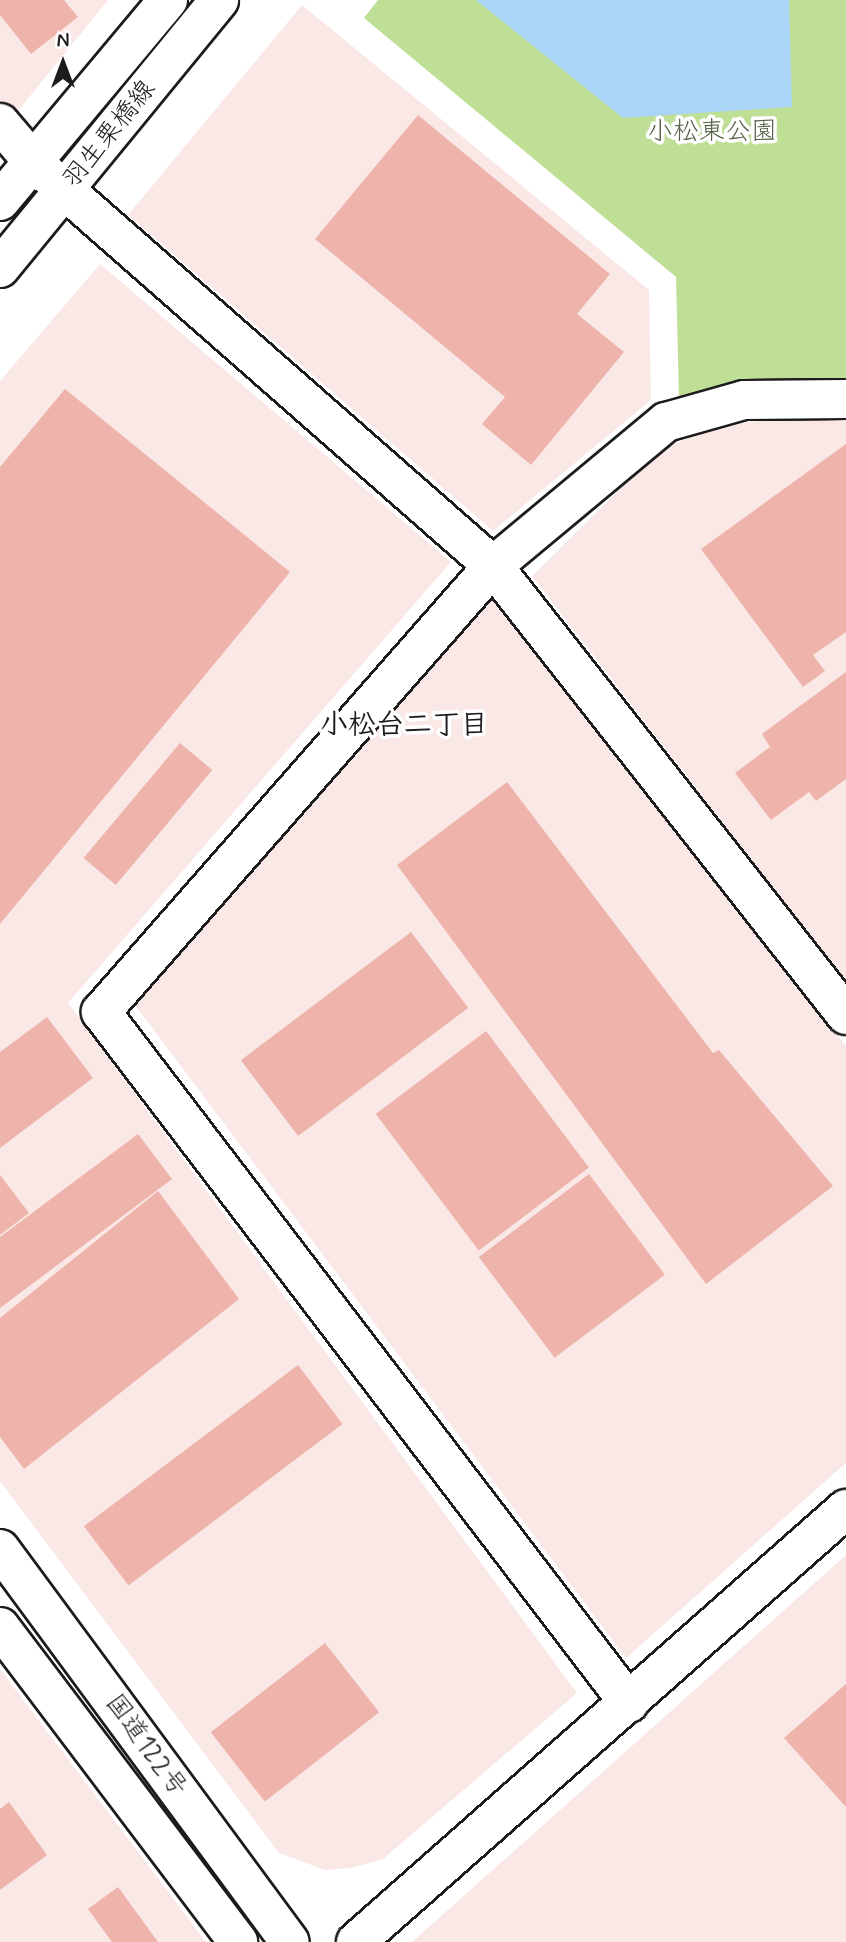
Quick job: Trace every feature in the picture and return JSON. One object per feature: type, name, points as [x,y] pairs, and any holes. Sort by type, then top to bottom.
[{"type":"main road","name":"羽生栗橋線","points":[[0,201],[168,0]]},
{"type":"main road","name":"羽生栗橋線","points":[[0,268],[219,0]]},
{"type":"main road","points":[[0,123],[34,163],[493,566],[846,1015]]},
{"type":"main road","points":[[629,1703],[101,1012],[493,566],[666,422],[744,400],[846,399]]},
{"type":"main road","points":[[356,1942],[846,1509]]},
{"type":"main road","name":"国道122号","points":[[0,1549],[290,1942]]},
{"type":"main road","name":"国道122号","points":[[0,1627],[238,1942]]},
{"type":"shaded area","points":[[0,0],[108,0],[5,127],[0,121]]},
{"type":"shaded area","points":[[302,5],[649,290],[651,400],[493,531],[128,215]]},
{"type":"shaded area","points":[[100,264],[451,562],[68,1003],[577,1693],[383,1859],[351,1868],[325,1870],[279,1853],[0,1481],[0,381]]},
{"type":"shaded area","points":[[773,419],[846,419],[846,982],[532,576],[657,452],[715,426]]},
{"type":"shaded area","points":[[492,591],[846,1046],[846,1463],[626,1658],[132,1001]]},
{"type":"shaded area","points":[[846,1555],[846,1942],[412,1942]]},
{"type":"shaded area","points":[[0,1669],[206,1942],[0,1942]]},
{"type":"green space","name":"小松東公園","points":[[378,0],[846,0],[846,380],[679,399],[676,277],[364,18]]},
{"type":"water","points":[[476,0],[789,0],[792,107],[623,118]]},
{"type":"building","points":[[0,0],[64,0],[78,17],[31,54],[0,15]]},
{"type":"building","points":[[418,115],[610,274],[577,314],[624,352],[531,465],[482,424],[505,397],[315,239]]},
{"type":"building","points":[[65,389],[290,572],[0,924],[0,467]]},
{"type":"building","points":[[846,444],[846,632],[813,655],[825,671],[803,687],[701,549]]},
{"type":"building","points":[[846,672],[846,779],[816,801],[809,792],[771,820],[735,773],[770,747],[762,734]]},
{"type":"building","points":[[180,743],[212,770],[116,885],[84,858]]},
{"type":"building","points":[[507,782],[713,1053],[719,1050],[833,1186],[706,1284],[397,865]]},
{"type":"building","points":[[411,932],[468,1008],[298,1136],[241,1060]]},
{"type":"building","points":[[47,1017],[93,1078],[0,1148],[0,1052]]},
{"type":"building","points":[[486,1031],[589,1168],[479,1251],[376,1114]]},
{"type":"building","points":[[138,1134],[172,1179],[0,1308],[0,1237]]},
{"type":"building","points":[[589,1174],[665,1275],[555,1358],[479,1257]]},
{"type":"building","points":[[0,1175],[29,1213],[0,1235]]},
{"type":"building","points":[[158,1191],[239,1299],[24,1469],[0,1437],[0,1318]]},
{"type":"building","points":[[298,1365],[343,1424],[128,1585],[84,1526]]},
{"type":"building","points":[[325,1643],[379,1712],[265,1802],[211,1732]]},
{"type":"building","points":[[846,1684],[846,1807],[784,1738]]},
{"type":"building","points":[[9,1802],[47,1855],[0,1890],[0,1809]]},
{"type":"building","points":[[118,1887],[158,1942],[112,1942],[88,1909]]},
{"type":"district","name":"小松台二丁目","points":[[404,726]]}]
